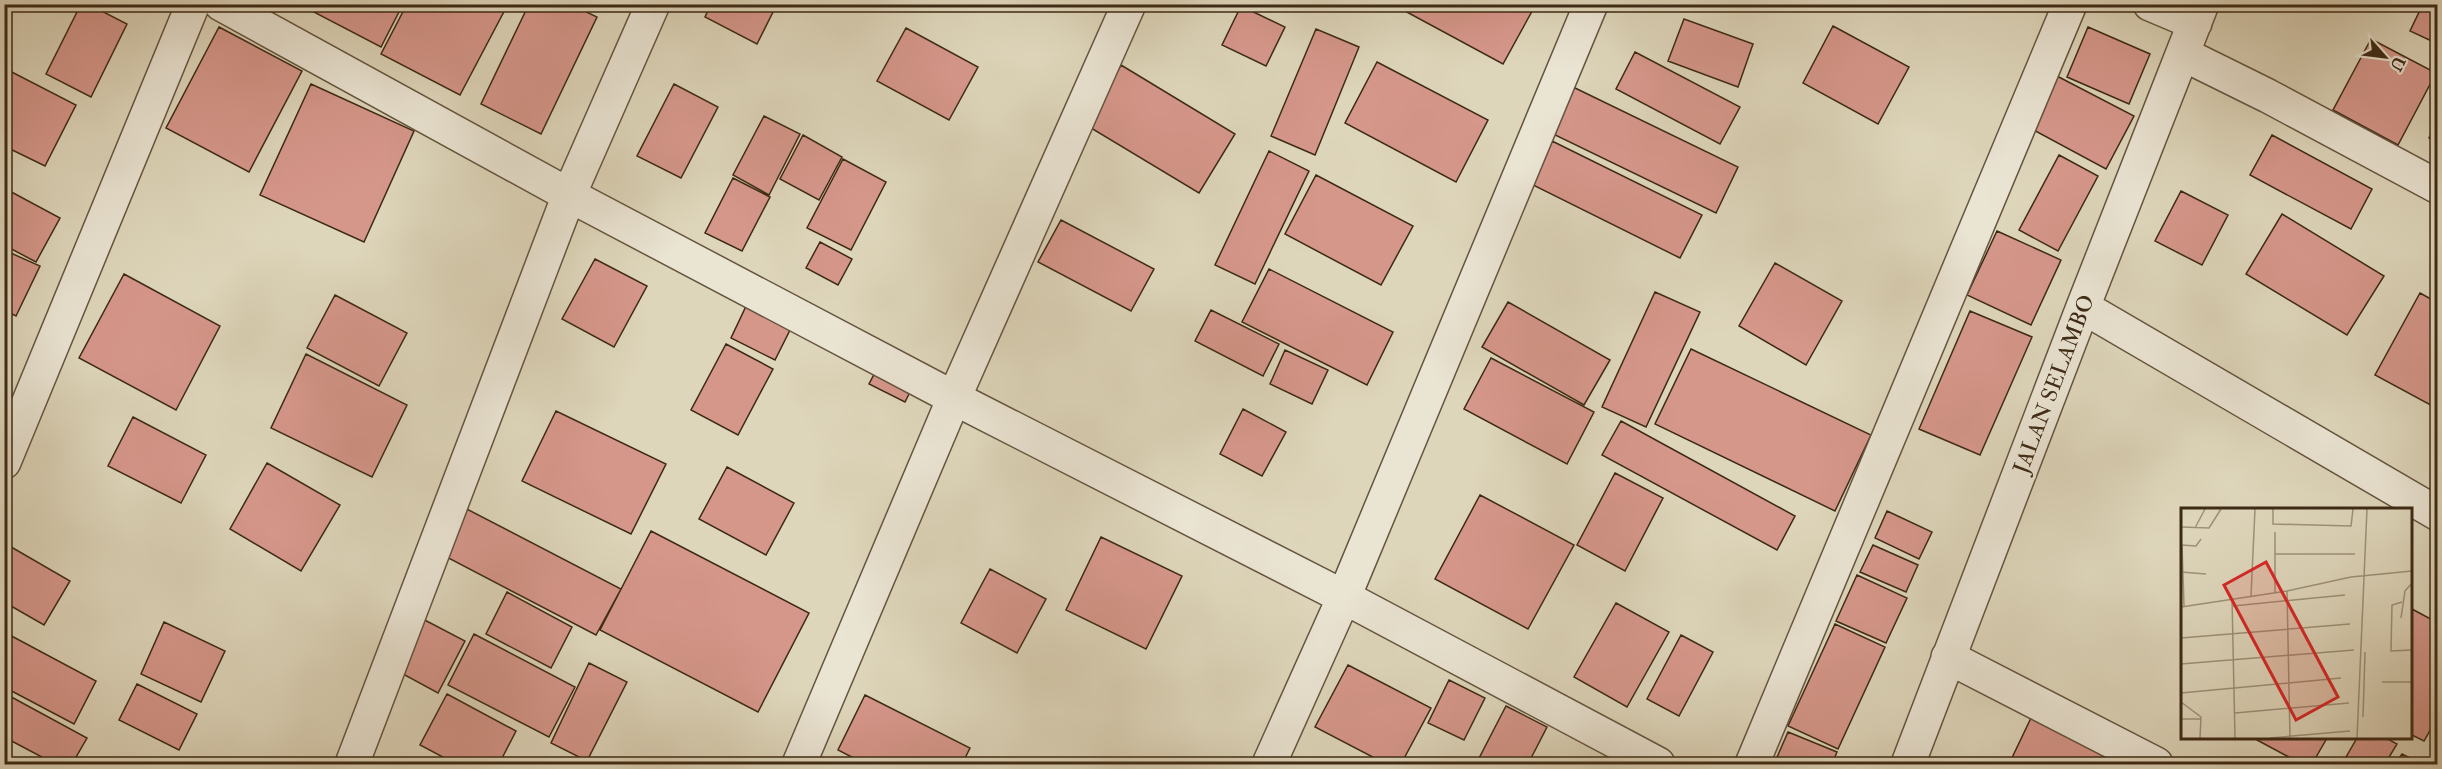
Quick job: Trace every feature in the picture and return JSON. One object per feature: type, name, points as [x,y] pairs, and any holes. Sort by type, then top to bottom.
[{"type":"street","points":[[4,462],[193,4]]},
{"type":"street","points":[[221,4],[569,195],[954,398],[1344,597],[1658,765]]},
{"type":"street","points":[[352,765],[569,195],[653,4]]},
{"type":"street","points":[[799,765],[954,398],[1129,4]]},
{"type":"street","points":[[1269,765],[1344,597],[1591,4]]},
{"type":"street","points":[[1752,765],[2070,4]]},
{"type":"street","points":[[2150,4],[2199,14]]},
{"type":"street","name":"JALAN SELAMBO","points":[[1908,765],[2083,307],[2199,14]]},
{"type":"street","points":[[2183,54],[2268,96],[2438,187]]},
{"type":"street","points":[[2083,307],[2438,514]]},
{"type":"street","points":[[1948,657],[2156,765]]},
{"type":"building","points":[[81,4],[88,4],[127,24],[91,97],[46,74]]},
{"type":"building","points":[[310,4],[403,4],[381,47],[308,9]]},
{"type":"building","points":[[407,4],[508,4],[460,95],[381,54]]},
{"type":"building","points":[[529,4],[570,4],[597,17],[541,134],[481,104]]},
{"type":"building","points":[[711,4],[777,4],[757,44],[705,17]]},
{"type":"building","points":[[1392,4],[1536,4],[1503,64]]},
{"type":"building","points":[[2423,4],[2438,4],[2438,44],[2410,31]]},
{"type":"building","points":[[1241,6],[1285,27],[1266,66],[1222,45]]},
{"type":"building","points":[[1684,19],[1753,44],[1738,87],[1668,61]]},
{"type":"building","points":[[1833,26],[1909,67],[1878,124],[1803,83]]},
{"type":"building","points":[[219,27],[302,71],[249,172],[166,128]]},
{"type":"building","points":[[2088,27],[2150,54],[2129,104],[2067,77]]},
{"type":"building","points":[[906,28],[978,67],[949,120],[877,81]]},
{"type":"building","points":[[1316,29],[1359,47],[1315,155],[1271,136]]},
{"type":"building","points":[[2371,39],[2436,73],[2398,145],[2333,110]]},
{"type":"building","points":[[1635,52],[1740,107],[1720,144],[1616,89]]},
{"type":"building","points":[[1377,62],[1488,120],[1456,182],[1345,123]]},
{"type":"building","points":[[1121,65],[1235,134],[1199,193],[1086,125]]},
{"type":"building","points":[[4,68],[76,105],[45,166],[4,146]]},
{"type":"building","points":[[2055,75],[2134,116],[2106,169],[2028,127]]},
{"type":"building","points":[[311,84],[414,131],[364,242],[260,195]]},
{"type":"building","points":[[674,84],[718,107],[681,178],[637,156]]},
{"type":"building","points":[[1573,87],[1738,167],[1716,213],[1551,133]]},
{"type":"building","points":[[764,116],[800,134],[769,195],[733,175]]},
{"type":"building","points":[[2438,120],[2438,142],[2429,138]]},
{"type":"building","points":[[803,135],[842,157],[819,200],[780,179]]},
{"type":"building","points":[[2272,135],[2372,189],[2351,229],[2250,175]]},
{"type":"building","points":[[1552,141],[1702,215],[1680,258],[1531,184]]},
{"type":"building","points":[[1269,151],[1309,171],[1255,284],[1215,265]]},
{"type":"building","points":[[2059,155],[2098,176],[2058,251],[2019,230]]},
{"type":"building","points":[[843,159],[886,182],[851,250],[807,228]]},
{"type":"building","points":[[1316,175],[1413,226],[1381,285],[1285,234]]},
{"type":"building","points":[[733,178],[770,197],[742,251],[705,233]]},
{"type":"building","points":[[4,188],[60,218],[36,262],[4,245]]},
{"type":"building","points":[[2181,191],[2228,215],[2202,265],[2155,241]]},
{"type":"building","points":[[2282,214],[2384,276],[2347,335],[2246,274]]},
{"type":"building","points":[[1061,220],[1154,269],[1131,311],[1038,262]]},
{"type":"building","points":[[1997,231],[2061,260],[2031,325],[1967,295]]},
{"type":"building","points":[[820,242],[852,259],[838,285],[806,268]]},
{"type":"building","points":[[4,250],[40,266],[16,316],[4,310]]},
{"type":"building","points":[[595,259],[647,286],[614,347],[562,319]]},
{"type":"building","points":[[1775,263],[1842,301],[1806,365],[1739,326]]},
{"type":"building","points":[[1269,269],[1393,332],[1367,385],[1242,322]]},
{"type":"building","points":[[124,274],[220,326],[176,410],[79,358]]},
{"type":"building","points":[[1655,292],[1700,312],[1646,427],[1602,407]]},
{"type":"building","points":[[2420,293],[2438,303],[2438,409],[2375,375]]},
{"type":"building","points":[[335,295],[407,333],[379,386],[307,348]]},
{"type":"building","points":[[748,302],[793,324],[775,360],[731,338]]},
{"type":"building","points":[[1508,302],[1610,360],[1584,405],[1482,347]]},
{"type":"building","points":[[1211,310],[1279,344],[1263,376],[1195,341]]},
{"type":"building","points":[[1970,311],[2032,337],[1980,455],[1919,429]]},
{"type":"building","points":[[726,344],[773,369],[738,435],[691,410]]},
{"type":"building","points":[[1691,349],[1871,435],[1835,511],[1655,424]]},
{"type":"building","points":[[1285,350],[1328,370],[1312,404],[1270,384]]},
{"type":"building","points":[[306,354],[407,405],[372,477],[271,428]]},
{"type":"building","points":[[1491,358],[1594,412],[1567,464],[1464,409]]},
{"type":"building","points":[[880,363],[915,382],[905,402],[869,384]]},
{"type":"building","points":[[1243,409],[1286,432],[1262,476],[1220,454]]},
{"type":"building","points":[[556,411],[666,464],[631,534],[522,481]]},
{"type":"building","points":[[133,417],[206,455],[181,503],[108,466]]},
{"type":"building","points":[[1621,421],[1795,516],[1777,550],[1602,455]]},
{"type":"building","points":[[267,463],[340,505],[301,571],[230,529]]},
{"type":"building","points":[[727,467],[794,503],[766,555],[699,519]]},
{"type":"building","points":[[1615,473],[1663,498],[1625,571],[1577,545]]},
{"type":"building","points":[[1480,495],[1574,545],[1528,629],[1435,579]]},
{"type":"building","points":[[459,505],[621,589],[596,635],[435,551]]},
{"type":"building","points":[[1887,511],[1932,532],[1919,559],[1875,538]]},
{"type":"building","points":[[651,531],[809,613],[758,712],[600,630]]},
{"type":"building","points":[[1101,537],[1182,576],[1146,649],[1066,610]]},
{"type":"building","points":[[6,544],[70,581],[44,625],[4,602]]},
{"type":"building","points":[[1873,545],[1918,565],[1906,592],[1860,572]]},
{"type":"building","points":[[990,569],[1046,599],[1017,653],[961,623]]},
{"type":"building","points":[[1857,575],[1907,598],[1886,643],[1836,621]]},
{"type":"building","points":[[507,592],[572,627],[551,668],[486,634]]},
{"type":"building","points":[[1616,603],[1669,632],[1627,707],[1574,677]]},
{"type":"building","points":[[2412,609],[2438,623],[2438,717],[2424,741],[2412,735]]},
{"type":"building","points":[[417,616],[465,641],[438,693],[390,667]]},
{"type":"building","points":[[164,622],[225,651],[201,702],[141,674]]},
{"type":"building","points":[[1835,624],[1885,647],[1838,749],[1788,726]]},
{"type":"building","points":[[4,632],[96,681],[74,724],[4,687]]},
{"type":"building","points":[[474,634],[575,687],[549,737],[448,685]]},
{"type":"building","points":[[1681,635],[1713,652],[1679,716],[1647,699]]},
{"type":"building","points":[[589,663],[627,682],[587,761],[551,743]]},
{"type":"building","points":[[1348,665],[1431,708],[1401,764],[1386,764],[1315,727]]},
{"type":"building","points":[[1449,680],[1485,698],[1464,740],[1428,723]]},
{"type":"building","points":[[137,684],[197,714],[179,750],[119,720]]},
{"type":"building","points":[[4,693],[87,738],[72,764],[55,764],[4,737]]},
{"type":"building","points":[[447,694],[516,731],[499,764],[456,764],[420,745]]},
{"type":"building","points":[[865,695],[970,748],[962,764],[865,764],[838,750]]},
{"type":"building","points":[[1506,706],[1547,727],[1528,764],[1476,764]]},
{"type":"building","points":[[2031,718],[2109,754],[2104,764],[2009,764]]},
{"type":"building","points":[[1788,732],[1837,752],[1832,764],[1774,764]]},
{"type":"building","points":[[2326,739],[2312,764],[2302,764],[2257,740]]},
{"type":"building","points":[[2356,739],[2388,739],[2397,744],[2385,764],[2342,764]]},
{"type":"building","points":[[2402,754],[2422,764],[2395,764]]}]
